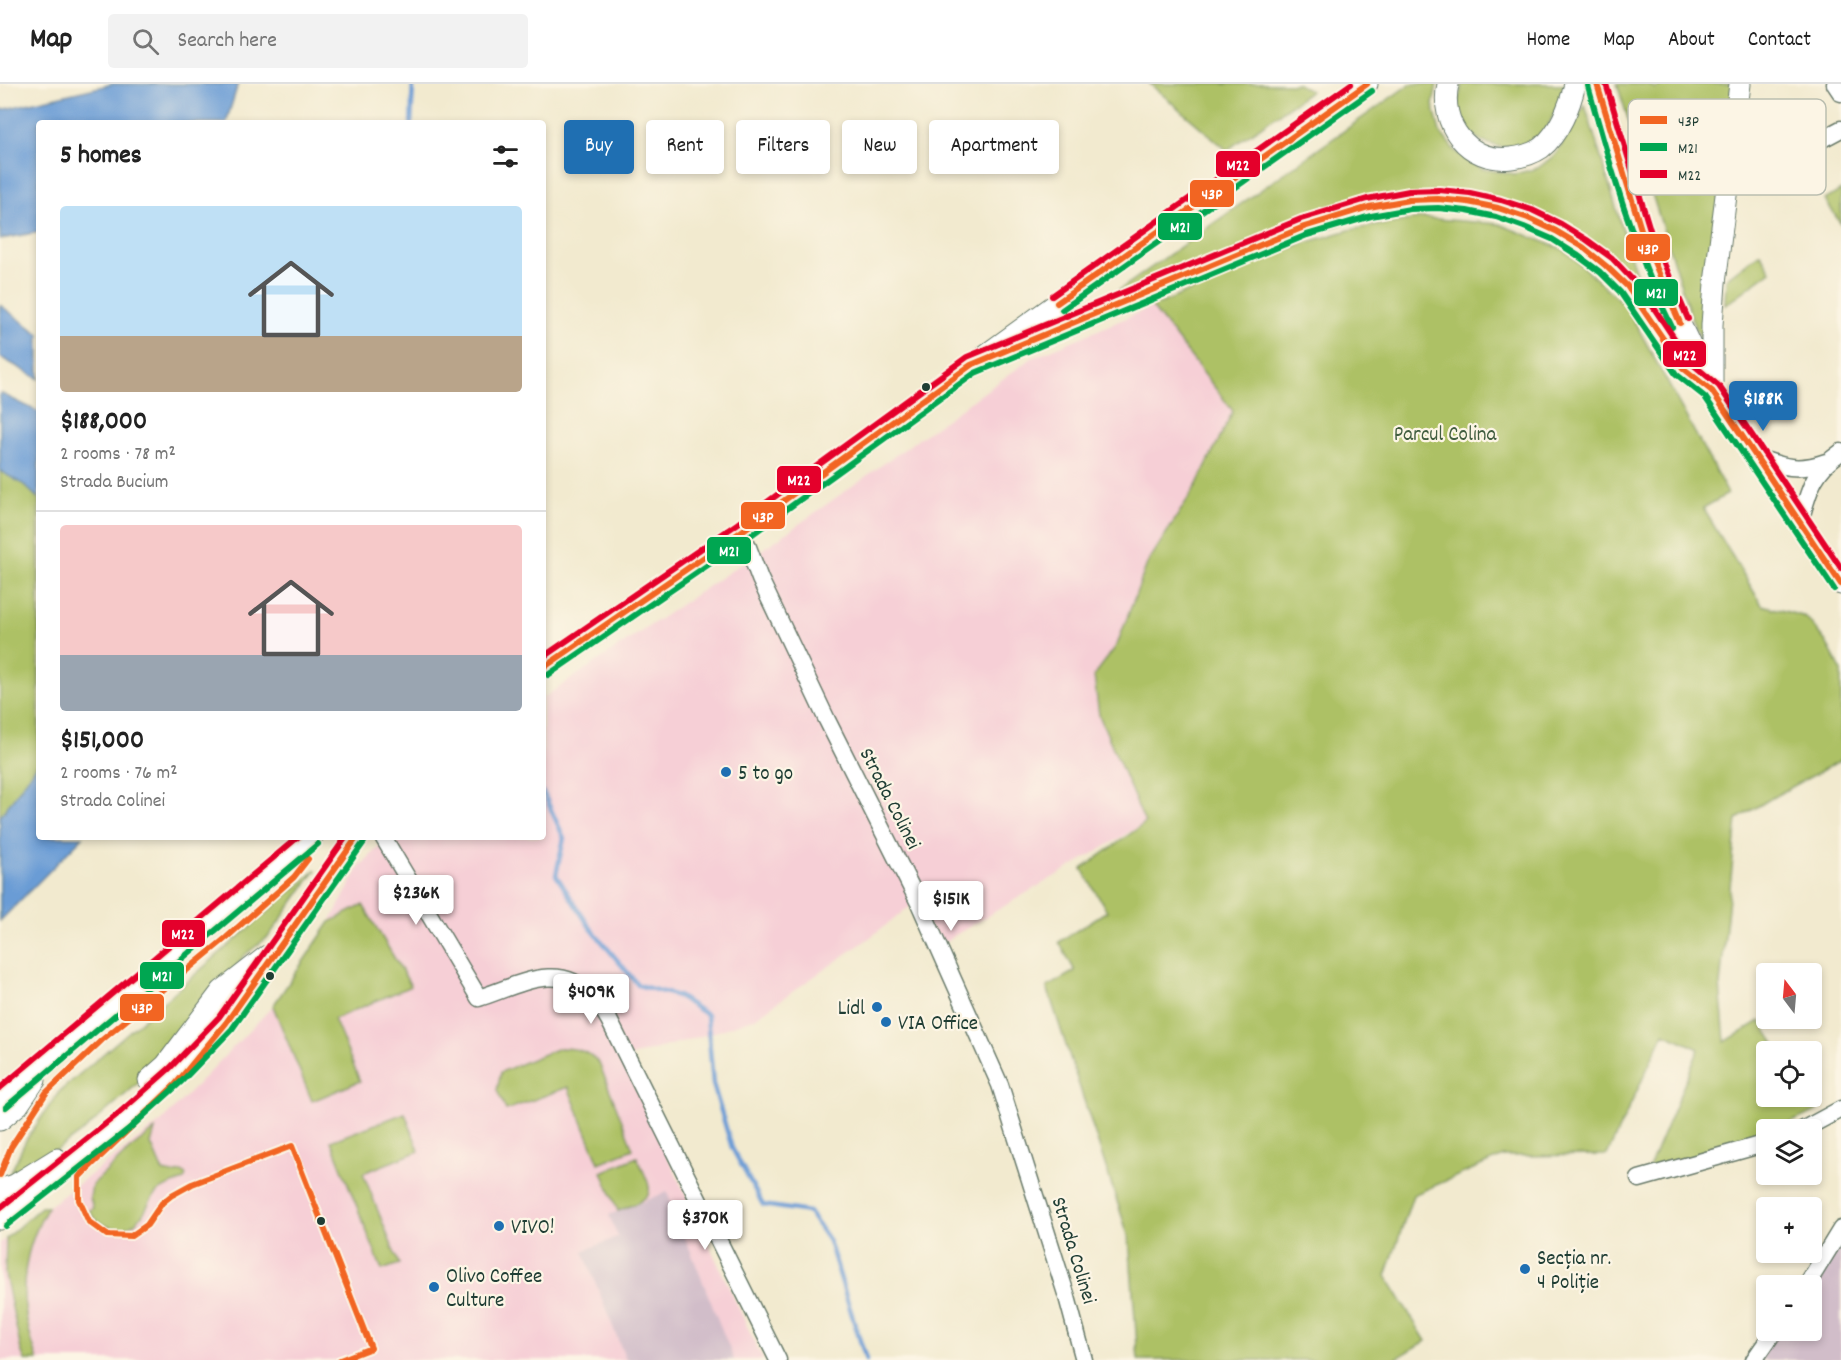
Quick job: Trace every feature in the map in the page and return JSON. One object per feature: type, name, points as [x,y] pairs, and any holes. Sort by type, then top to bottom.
[{"type":"main road","points":[[1448,84],[1447,114],[1457,135],[1465,145],[1477,153],[1501,159],[1524,156],[1535,151],[1551,138],[1562,119],[1575,84]]},
{"type":"main road","points":[[1597,84],[1628,186]]},
{"type":"main road","points":[[1738,99],[1740,84]]},
{"type":"main road","points":[[546,666],[742,531],[1358,88]]},
{"type":"main road","points":[[1631,195],[1668,299],[1712,391],[1841,584]]},
{"type":"main road","points":[[1712,391],[1714,283],[1726,195]]},
{"type":"main road","points":[[971,365],[1304,227],[1394,202],[1428,199],[1465,202],[1510,212],[1550,228],[1592,254],[1624,282],[1637,297],[1684,370],[1712,391]]},
{"type":"main road","points":[[0,1100],[308,840]]},
{"type":"main road","points":[[0,1219],[125,1120],[176,1075],[226,1023],[355,840]]},
{"type":"main road","points":[[0,1190],[15,1185],[46,1167],[124,1105],[166,1065],[222,991],[283,943]]},
{"type":"main road","points":[[0,1120],[18,1105],[52,1055]]},
{"type":"street","points":[[1835,84],[1841,93]]},
{"type":"street","points":[[1826,137],[1841,129]]},
{"type":"street","points":[[1756,457],[1787,468],[1809,468],[1835,456]]},
{"type":"street","points":[[1800,522],[1807,495],[1816,474],[1835,456]]},
{"type":"street","name":"Strada Colinei","points":[[742,531],[760,579],[827,720],[919,903],[1000,1085],[1067,1297],[1084,1360]]},
{"type":"street","points":[[385,840],[479,998],[541,977],[558,977],[576,982],[594,997],[614,1031],[778,1360]]},
{"type":"street","points":[[1822,1119],[1841,1109]]},
{"type":"street","points":[[1639,1179],[1756,1146]]},
{"type":"street","points":[[1813,1275],[1841,1228]]},
{"type":"street","points":[[1754,1360],[1767,1341]]},
{"type":"shaded area","points":[[1152,307],[1233,411],[1196,486],[1147,564],[1117,645],[1094,676],[1099,715],[1145,823],[942,943],[912,905],[868,939],[755,1018],[622,1059],[763,1360],[0,1360],[0,1243],[162,1121],[273,1006],[330,922],[359,868],[384,840],[546,840],[546,696],[778,539],[1032,358]]},
{"type":"shaded area","points":[[667,1192],[734,1360],[626,1360],[583,1251],[618,1237],[609,1215]]},
{"type":"shaded area","points":[[1841,1229],[1841,1360],[1755,1360],[1768,1341],[1822,1341],[1822,1275],[1818,1275]]},
{"type":"green space","points":[[1150,84],[1298,84],[1311,91],[1227,150]]},
{"type":"green space","points":[[1410,84],[1437,84],[1433,105],[1440,132],[1455,151],[1482,169],[1515,174],[1538,168],[1556,154],[1585,105],[1640,287],[1616,262],[1562,222],[1530,210],[1425,197],[1104,301]]},
{"type":"green space","points":[[1462,84],[1564,84],[1560,103],[1545,131],[1525,145],[1504,148],[1483,142],[1465,129],[1458,102]]},
{"type":"green space","points":[[1617,84],[1646,84],[1655,88],[1666,84],[1733,84],[1731,99],[1628,99],[1628,119]]},
{"type":"green space","points":[[1841,190],[1841,224],[1825,200]]},
{"type":"green space","points":[[1652,195],[1720,195],[1703,341],[1693,323]]},
{"type":"green space","name":"Parcul Colina","points":[[1424,218],[1499,224],[1564,250],[1626,306],[1728,494],[1703,508],[1762,605],[1806,617],[1826,642],[1841,670],[1841,760],[1737,819],[1720,985],[1725,1042],[1756,1023],[1756,1029],[1765,1029],[1773,1041],[1756,1041],[1756,1107],[1815,1107],[1817,1111],[1798,1119],[1756,1119],[1756,1138],[1648,1170],[1699,1049],[1664,1033],[1607,1155],[1503,1156],[1413,1195],[1386,1276],[1426,1341],[1394,1360],[1138,1360],[1129,1238],[1047,987],[1075,971],[1059,942],[1107,911],[1082,869],[1145,823],[1099,715],[1094,676],[1117,645],[1147,564],[1196,486],[1233,411],[1152,307],[1295,246],[1349,230]]},
{"type":"green space","points":[[1760,253],[1771,271],[1725,305],[1726,279]]},
{"type":"green space","points":[[0,471],[23,484],[36,496],[36,766],[0,817]]},
{"type":"green space","points":[[316,870],[269,936],[245,955],[152,1071],[86,1129],[16,1179],[7,1180],[26,1140],[59,1092]]},
{"type":"green space","points":[[363,905],[411,986],[334,1019],[360,1081],[312,1101],[273,1006],[330,922]]},
{"type":"green space","points":[[559,1048],[581,1051],[599,1063],[633,1149],[599,1163],[568,1087],[506,1110],[497,1090],[501,1072]]},
{"type":"green space","points":[[405,1113],[419,1151],[363,1173],[399,1264],[382,1270],[331,1141]]},
{"type":"green space","points":[[155,1130],[151,1144],[163,1172],[172,1174],[182,1172],[186,1175],[184,1180],[156,1194],[143,1215],[127,1227],[113,1228],[99,1222],[89,1210],[93,1208],[90,1198],[92,1185],[130,1149]]},
{"type":"green space","points":[[637,1157],[647,1179],[649,1192],[640,1201],[618,1211],[602,1172]]},
{"type":"green space","points":[[41,1207],[48,1207],[31,1244],[24,1282],[27,1320],[38,1360],[25,1360],[5,1274],[6,1238]]},
{"type":"water","points":[[113,84],[238,84],[227,120],[36,120],[36,233],[0,239],[0,110]]},
{"type":"water","points":[[0,305],[36,332],[36,377],[0,357]]},
{"type":"water","points":[[0,393],[36,411],[36,496],[23,484],[0,471]]},
{"type":"water","points":[[36,766],[36,840],[80,840],[0,921],[0,817]]},
{"type":"waterway","points":[[411,120],[413,84]]},
{"type":"waterway","points":[[546,799],[564,838],[556,875],[589,926],[638,985],[678,996],[707,1015],[713,1084],[732,1148],[763,1205],[809,1212],[829,1241],[866,1360]]},
{"type":"transit line","name":"M22","points":[[1052,296],[1351,84]]},
{"type":"transit line","name":"43P","points":[[1057,303],[1367,84]]},
{"type":"transit line","name":"43P","points":[[1597,84],[1628,186]]},
{"type":"transit line","name":"M22","points":[[1606,84],[1628,157]]},
{"type":"transit line","name":"M21","points":[[1588,86],[1635,239],[1672,327]]},
{"type":"transit line","name":"M21","points":[[1062,310],[1372,91]]},
{"type":"transit line","name":"M22","points":[[546,655],[737,524],[967,357],[1301,219],[1367,199],[1409,191],[1439,190],[1470,193],[1532,210],[1561,224],[1612,258],[1642,290],[1690,362],[1719,386],[1841,568]]},
{"type":"transit line","name":"43P","points":[[1631,195],[1643,236],[1680,323]]},
{"type":"transit line","name":"M22","points":[[1640,195],[1651,233],[1688,319]]},
{"type":"transit line","name":"43P","points":[[546,666],[742,531],[971,365],[1304,227],[1369,207],[1409,200],[1438,199],[1468,202],[1498,208],[1528,218],[1583,247],[1606,266],[1627,286],[1683,368],[1712,391],[1841,584]]},
{"type":"transit line","name":"M21","points":[[548,675],[747,538],[975,373],[1307,235],[1371,216],[1410,209],[1438,208],[1496,217],[1552,239],[1600,272],[1620,292],[1676,374],[1705,397],[1834,589]]},
{"type":"transit line","name":"M22","points":[[0,1088],[294,840]]},
{"type":"transit line","name":"M22","points":[[0,1208],[119,1113],[170,1068],[219,1017],[344,840]]},
{"type":"transit line","name":"43P","points":[[340,1360],[371,1348],[292,1146],[192,1184],[172,1195],[162,1203],[147,1225],[131,1236],[107,1235],[89,1222],[79,1200],[79,1177],[175,1085],[226,1023],[355,840]]},
{"type":"transit line","name":"M21","points":[[6,1226],[131,1127],[182,1081],[232,1029],[364,842]]},
{"type":"transit line","name":"M21","points":[[6,1107],[318,844]]},
{"type":"transit line","name":"43P","points":[[0,1175],[11,1147],[46,1093],[102,1040],[226,938],[294,877],[308,859]]},
{"type":"place","name":"5 to go","points":[[726,772]]},
{"type":"place","name":"Lidl","points":[[877,1007]]},
{"type":"place","name":"VIA Office","points":[[886,1022]]},
{"type":"place","name":"VIVO!","points":[[499,1226]]},
{"type":"place","name":"Secția nr. 4 Poliție","points":[[1525,1269]]},
{"type":"place","name":"Olivo Coffee Culture","points":[[434,1287]]}]
